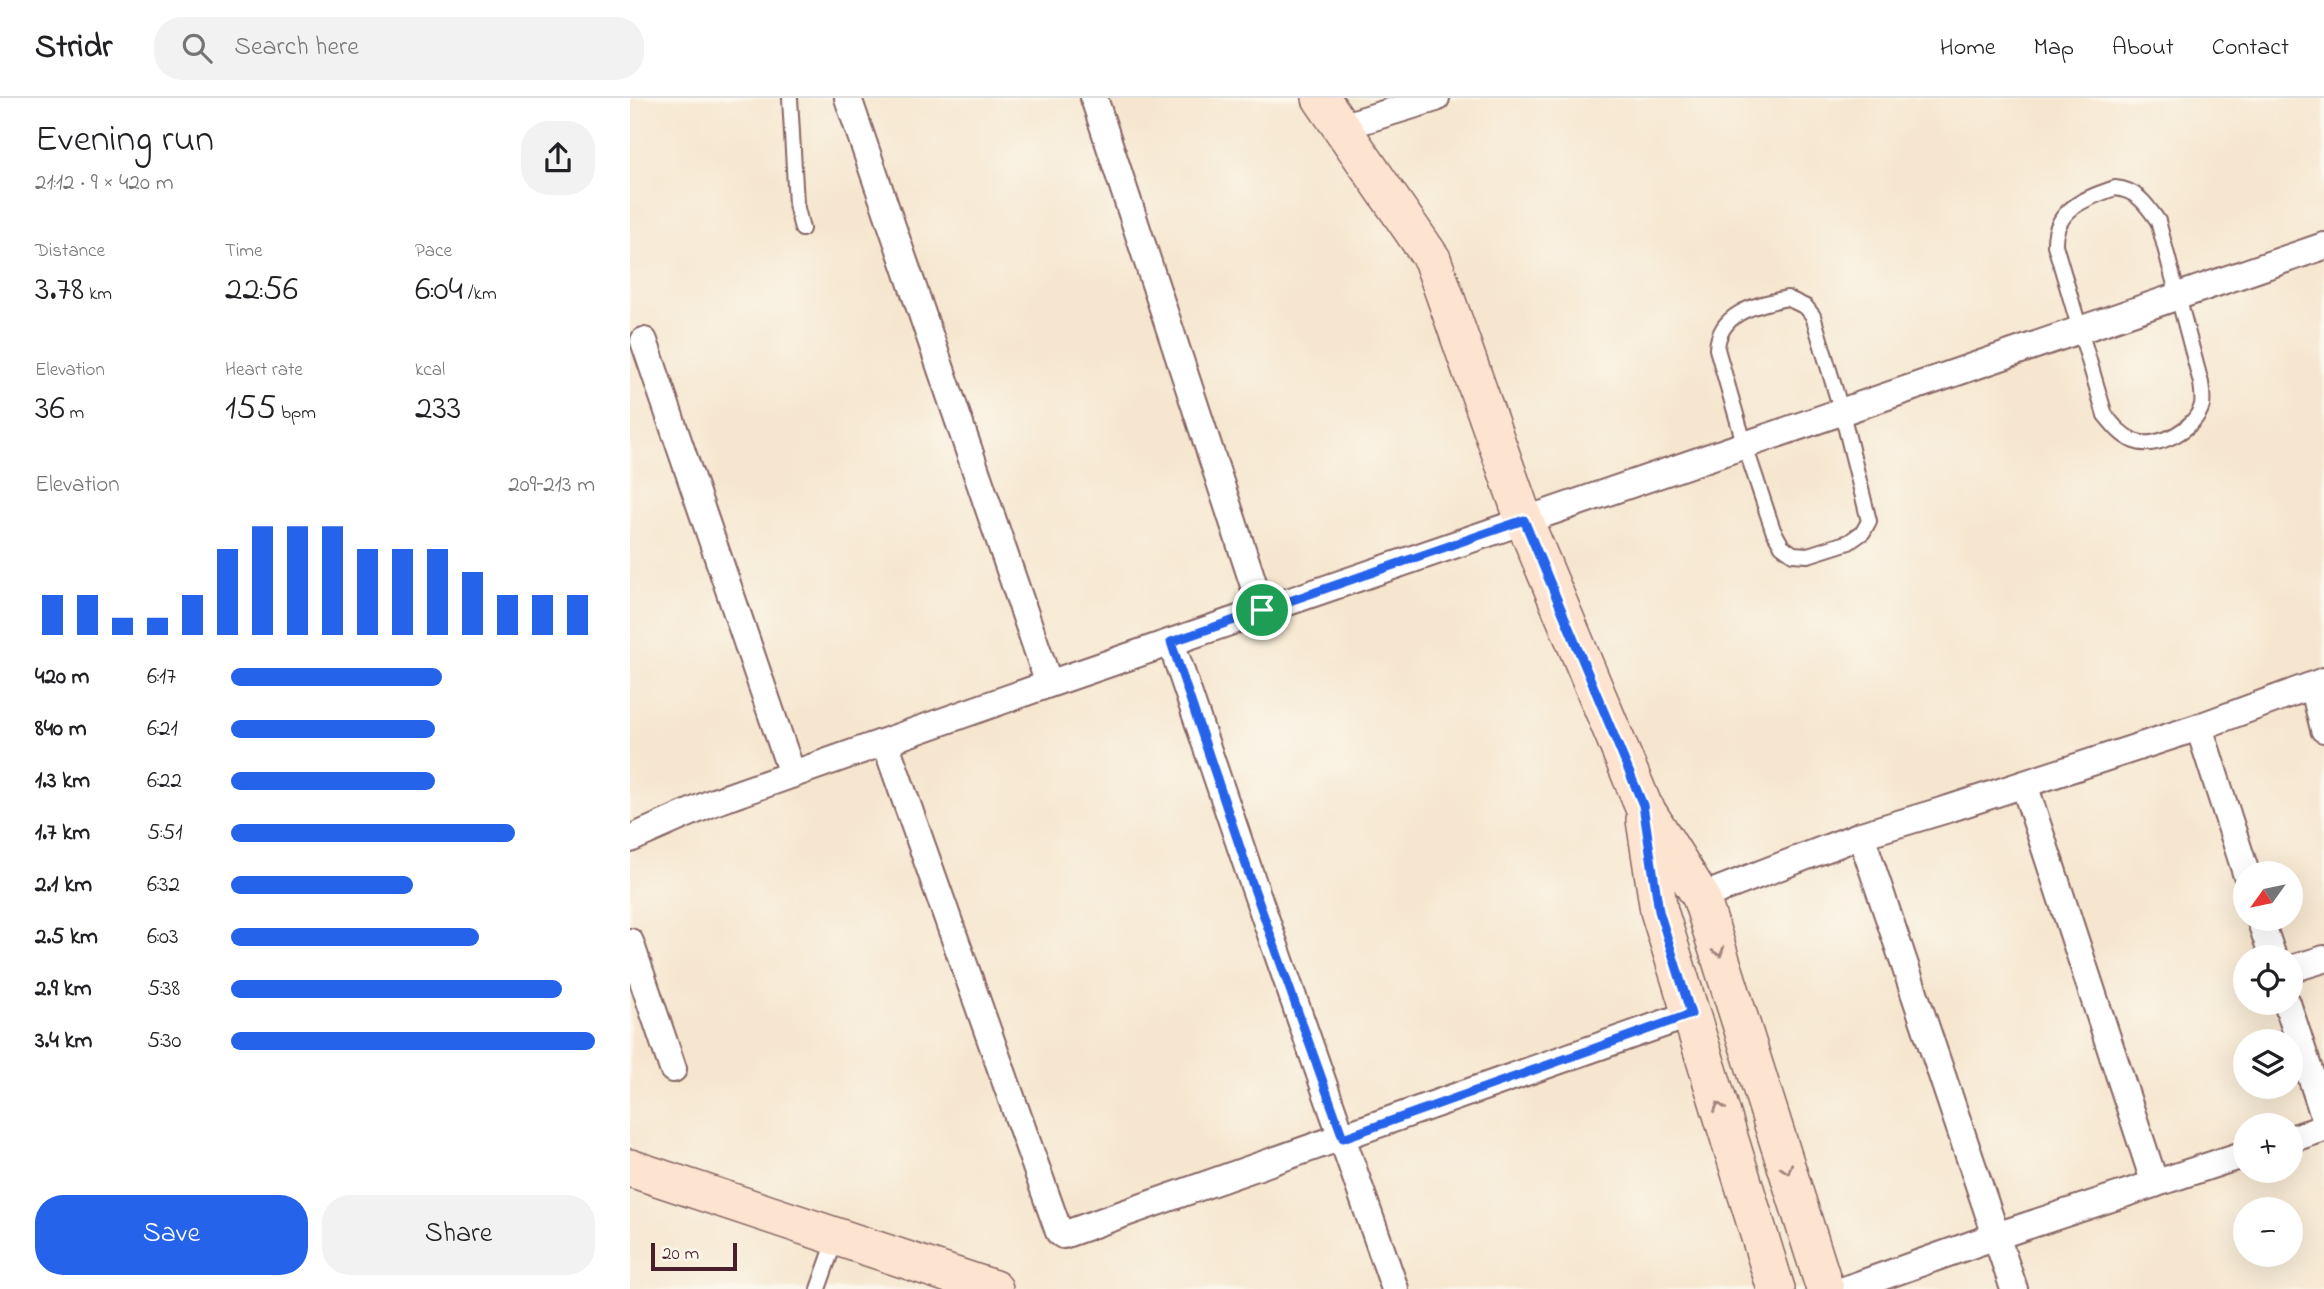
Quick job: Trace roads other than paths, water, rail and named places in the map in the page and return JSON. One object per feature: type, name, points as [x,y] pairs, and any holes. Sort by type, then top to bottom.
[{"type":"main road","points":[[1331,112],[1432,259],[1524,520],[1643,805],[1701,897],[1825,1289]]},
{"type":"main road","points":[[1643,805],[1659,911],[1776,1289]]},
{"type":"main road","points":[[630,1168],[994,1289]]},
{"type":"street","points":[[848,98],[1049,684]]},
{"type":"street","points":[[1094,98],[1262,610]]},
{"type":"street","points":[[1331,112],[1436,98]]},
{"type":"street","points":[[630,839],[715,802],[1049,684],[2324,246]]},
{"type":"street","points":[[644,341],[792,774]]},
{"type":"street","points":[[1171,642],[1252,883],[1395,1289]]},
{"type":"street","points":[[1701,897],[1861,835],[2199,727],[2319,683],[2324,729]]},
{"type":"street","points":[[2199,727],[2242,861]]},
{"type":"street","points":[[886,742],[1059,1232],[1068,1235],[1691,1014]]},
{"type":"street","points":[[2024,784],[2155,1184]]},
{"type":"street","points":[[1861,835],[2014,1289]]},
{"type":"street","points":[[630,942],[673,1069]]},
{"type":"street","points":[[2303,965],[2324,959]]},
{"type":"street","points":[[2293,1015],[2315,1056],[2324,1116]]},
{"type":"street","points":[[2303,1135],[2324,1128]]},
{"type":"street","points":[[1846,1289],[2233,1158]]},
{"type":"lane","points":[[790,98],[796,204],[802,229]]},
{"type":"lane","points":[[2115,188],[2126,189],[2144,200],[2158,221],[2202,383],[2202,404],[2194,421],[2178,433],[2153,442],[2136,442],[2118,431],[2105,415],[2081,330],[2055,245],[2055,231],[2059,220],[2090,196],[2115,188]]},
{"type":"lane","points":[[1787,298],[1806,307],[1813,316],[1842,412],[1869,521],[1863,531],[1849,542],[1808,555],[1793,554],[1782,546],[1773,530],[1745,446],[1717,349],[1718,335],[1723,326],[1733,317],[1758,304],[1787,298]]},
{"type":"lane","points":[[818,1289],[836,1236]]}]
